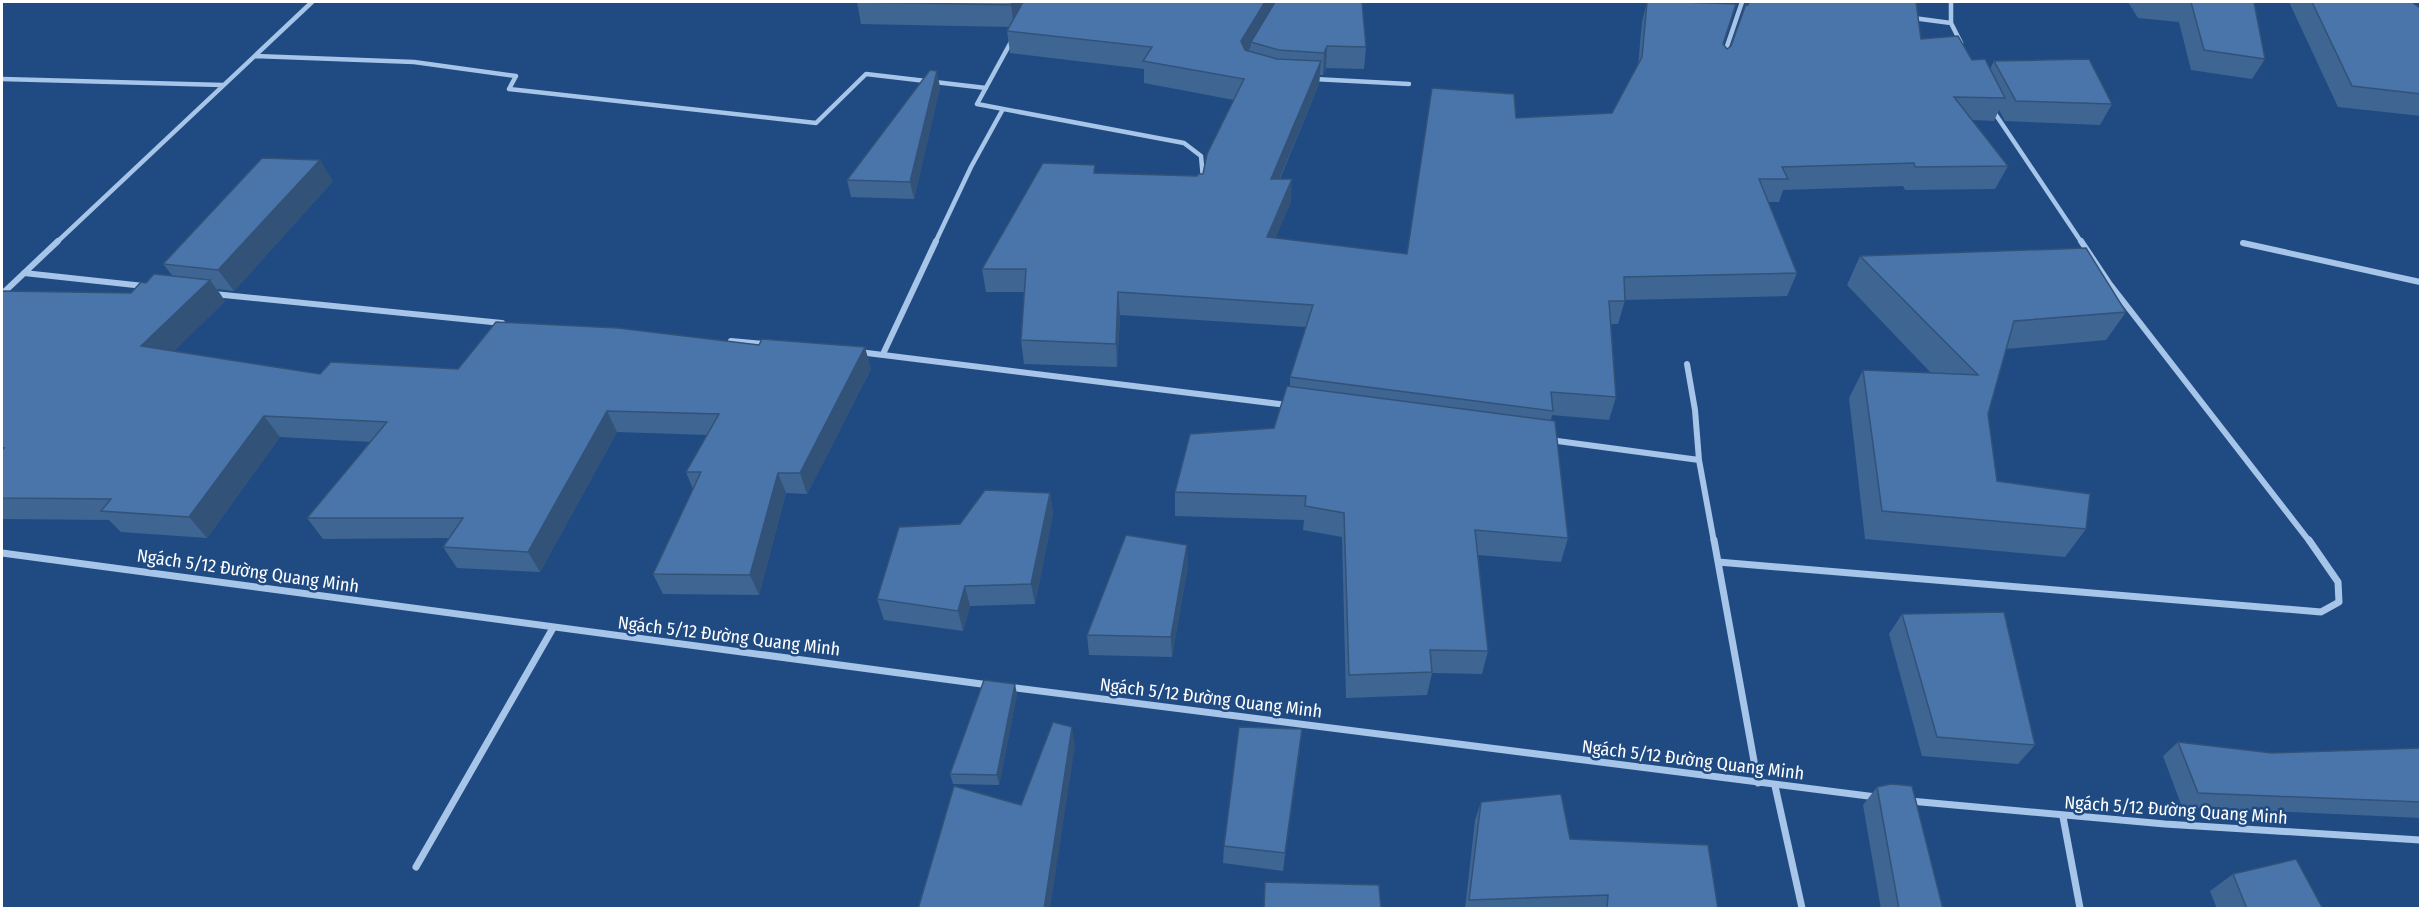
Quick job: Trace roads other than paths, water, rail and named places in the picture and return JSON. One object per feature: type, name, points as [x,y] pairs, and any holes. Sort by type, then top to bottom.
[{"type":"street","points":[[3,291],[312,2]]},
{"type":"street","points":[[1720,67],[1742,2]]},
{"type":"street","points":[[1951,2],[1951,23],[1966,54]]},
{"type":"street","points":[[1905,18],[1951,23]]},
{"type":"street","points":[[1015,35],[977,104],[1184,143],[1202,154],[1205,161],[1202,183]]},
{"type":"street","points":[[255,56],[414,62],[516,76],[508,89],[816,123],[866,74],[986,88]]},
{"type":"street","points":[[2,79],[223,85]]},
{"type":"street","points":[[1310,79],[1409,84]]},
{"type":"street","points":[[1718,562],[2321,612],[2339,602],[2338,582],[2295,521],[2109,283],[1991,106]]},
{"type":"street","points":[[883,354],[971,166],[1003,109]]},
{"type":"street","points":[[2243,243],[2421,282]]},
{"type":"street","points":[[24,273],[150,287]]},
{"type":"street","points":[[207,293],[354,310],[504,323]]},
{"type":"street","points":[[729,341],[776,345]]},
{"type":"street","points":[[847,351],[1296,406]]},
{"type":"street","points":[[1687,364],[1695,410],[1699,460],[1758,783]]},
{"type":"street","points":[[1545,439],[1699,460]]},
{"type":"street","name":"Ngách 5/12 Đường Quang Minh","points":[[2,553],[553,628],[1775,786],[1890,798]]},
{"type":"street","points":[[416,867],[553,628]]},
{"type":"street","points":[[1775,786],[1802,909]]},
{"type":"street","name":"Ngách 5/12 Đường Quang Minh","points":[[1902,800],[2062,817],[2241,831],[2421,840]]},
{"type":"street","points":[[2062,817],[2080,909]]}]
